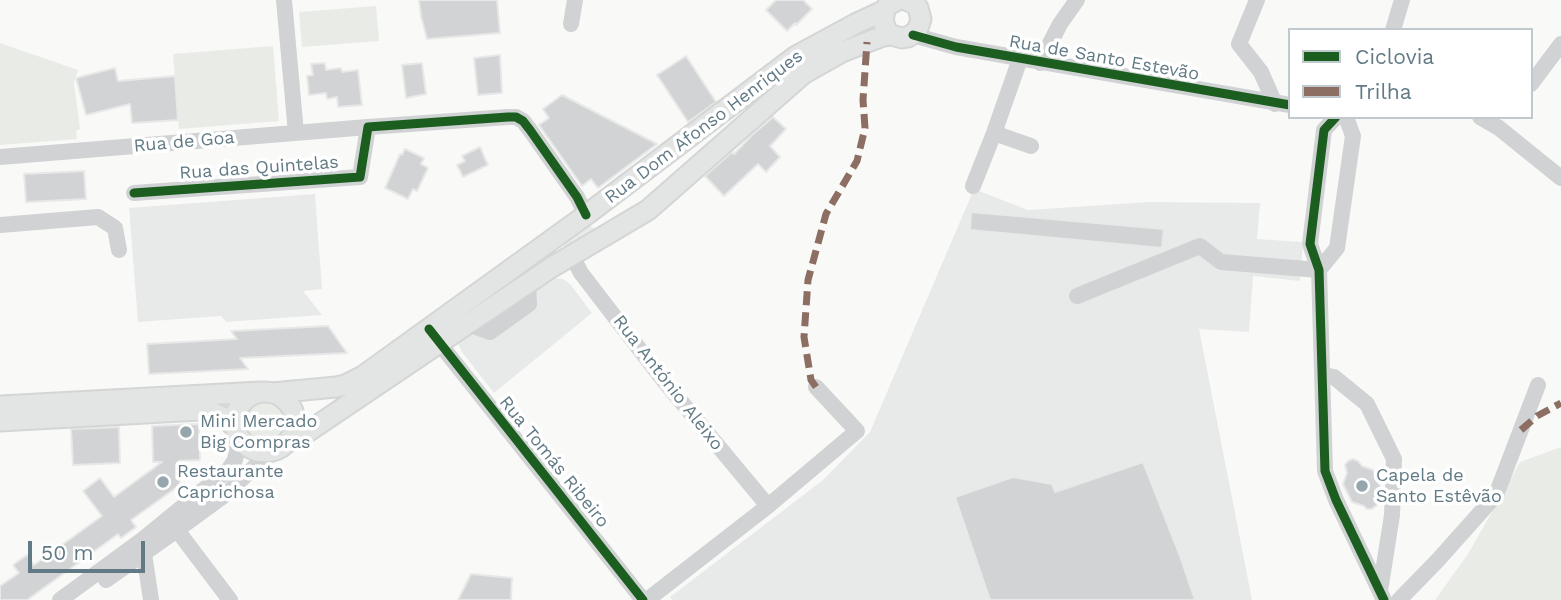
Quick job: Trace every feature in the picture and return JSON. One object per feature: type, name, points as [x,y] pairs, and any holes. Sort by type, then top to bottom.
[{"type":"main road","points":[[891,34],[884,26],[883,15],[909,3],[920,25],[913,34]]},
{"type":"main road","name":"Rua Dom Afonso Henriques","points":[[270,453],[309,431],[434,336],[542,246],[796,56],[855,24],[909,3]]},
{"type":"main road","name":"Rua Dom Afonso Henriques","points":[[237,433],[234,418],[237,409],[251,395],[345,385],[434,336],[468,324],[552,267],[648,210],[803,74],[842,52],[883,36],[891,34],[902,38],[913,34]]},
{"type":"main road","points":[[589,213],[601,213],[607,219],[609,234]]},
{"type":"main road","points":[[542,246],[542,257],[552,267]]},
{"type":"main road","points":[[0,406],[266,392],[281,397],[293,412],[294,431],[290,440]]},
{"type":"main road","points":[[0,421],[200,410],[225,418],[245,446],[261,453],[270,453]]},
{"type":"street","points":[[284,0],[296,133]]},
{"type":"street","points":[[571,24],[575,0]]},
{"type":"street","points":[[1040,63],[1060,24],[1077,0]]},
{"type":"street","points":[[1257,0],[1239,44],[1283,105]]},
{"type":"street","points":[[1394,28],[1402,0]]},
{"type":"street","name":"Rua de Santo Estevão","points":[[913,34],[956,47],[1283,105]]},
{"type":"street","points":[[1533,81],[1561,44]]},
{"type":"street","points":[[973,186],[1020,59]]},
{"type":"street","points":[[368,127],[516,117],[530,130],[589,213]]},
{"type":"street","points":[[1334,119],[1324,130],[1310,244],[1319,270],[1325,471],[1382,596]]},
{"type":"street","points":[[1319,270],[1337,248],[1353,136],[1347,119]]},
{"type":"street","points":[[1503,123],[1561,178]]},
{"type":"street","name":"Rua de Goa","points":[[0,157],[368,127]]},
{"type":"street","name":"Rua das Quintelas","points":[[134,194],[360,177],[368,127]]},
{"type":"street","points":[[994,133],[1031,146]]},
{"type":"street","points":[[0,225],[98,217],[115,228],[119,250]]},
{"type":"street","points":[[1077,296],[1200,246],[1221,262],[1319,270]]},
{"type":"street","name":"Rua António Aleixo","points":[[572,256],[664,381],[768,506]]},
{"type":"street","name":"Rua Tomás Ribeiro","points":[[434,336],[645,600]]},
{"type":"street","points":[[1324,375],[1334,377],[1367,404],[1394,459],[1392,515],[1382,596]]},
{"type":"street","points":[[1399,600],[1496,495],[1538,385]]},
{"type":"street","points":[[645,600],[768,506],[857,431],[816,387]]},
{"type":"street","name":"Rua Dom Afonso Henriques","points":[[79,600],[229,469],[235,460],[237,433]]},
{"type":"street","name":"Rua Dom Afonso Henriques","points":[[60,600],[143,546],[177,530],[226,494],[270,453]]},
{"type":"street","points":[[177,530],[230,600]]},
{"type":"street","points":[[143,546],[151,600]]},
{"type":"shaded area","points":[[376,6],[379,41],[302,47],[299,12]]},
{"type":"shaded area","points":[[0,43],[78,70],[74,83],[80,129],[76,131],[77,139],[0,145]]},
{"type":"shaded area","points":[[273,46],[279,121],[179,129],[173,54]]},
{"type":"shaded area","points":[[974,189],[1028,210],[1150,202],[1260,203],[1257,239],[1303,242],[1300,281],[1253,276],[1249,332],[1199,329],[1252,600],[672,600],[670,597],[823,480],[870,432]]},
{"type":"shaded area","points":[[315,194],[322,289],[303,291],[322,315],[226,322],[221,316],[138,322],[129,208]]},
{"type":"shaded area","points":[[589,225],[596,233],[564,248],[563,242]]},
{"type":"shaded area","points":[[553,278],[563,279],[570,284],[592,313],[494,393],[462,352],[458,344],[461,336]]},
{"type":"shaded area","points":[[264,401],[273,402],[280,407],[285,414],[285,432],[280,439],[273,444],[264,445],[255,444],[248,439],[243,432],[242,423],[243,414],[248,407],[255,402]]},
{"type":"shaded area","points":[[1561,447],[1561,600],[1435,600],[1468,554],[1520,462]]},
{"type":"building","points":[[419,0],[497,0],[500,33],[427,39]]},
{"type":"building","points":[[776,0],[803,0],[812,9],[787,31],[766,10]]},
{"type":"building","points":[[500,55],[502,93],[478,95],[474,58]]},
{"type":"building","points":[[686,56],[716,102],[688,122],[657,75]]},
{"type":"building","points":[[325,63],[326,70],[358,70],[362,105],[338,107],[337,97],[327,99],[326,93],[309,95],[307,76],[313,75],[311,64]]},
{"type":"building","points":[[422,63],[426,94],[406,98],[402,65]]},
{"type":"building","points":[[115,68],[118,81],[175,76],[178,120],[132,123],[130,104],[86,115],[76,78]]},
{"type":"building","points":[[562,95],[657,144],[598,188],[591,179],[582,186],[539,125],[549,118],[543,109]]},
{"type":"building","points":[[773,117],[786,129],[770,146],[780,157],[766,172],[758,164],[724,196],[705,176],[732,152],[734,154]]},
{"type":"building","points":[[480,147],[488,165],[463,177],[457,165],[465,161],[462,156]]},
{"type":"building","points":[[405,149],[424,158],[421,164],[428,168],[417,191],[413,189],[408,199],[385,188],[400,154],[402,155]]},
{"type":"building","points":[[84,171],[86,199],[26,202],[24,174]]},
{"type":"building","points":[[971,212],[1164,229],[1162,248],[970,230]]},
{"type":"building","points":[[328,326],[347,353],[240,358],[248,369],[149,374],[147,344],[237,339],[231,331]]},
{"type":"building","points":[[199,424],[200,460],[179,461],[180,485],[131,520],[136,527],[121,538],[118,534],[27,600],[0,600],[0,586],[19,573],[13,565],[27,555],[34,565],[102,516],[83,491],[100,478],[114,497],[162,462],[153,462],[152,426]]},
{"type":"building","points":[[119,427],[120,463],[73,465],[71,429]]},
{"type":"building","name":"Capela de Santo Estêvão","points":[[1353,459],[1373,470],[1381,488],[1377,505],[1372,509],[1352,502],[1343,484],[1347,473],[1345,465]]},
{"type":"building","points":[[1143,462],[1195,600],[990,600],[955,497],[1013,477],[1052,484],[1055,492]]},
{"type":"building","points":[[471,574],[512,578],[511,600],[458,600]]},
{"type":"marked path","points":[[816,387],[811,380],[804,337],[808,280],[826,214],[857,161],[865,128],[863,100],[867,42]]},
{"type":"marked path","points":[[1521,430],[1537,416],[1561,403]]},
{"type":"cycle path","points":[[913,35],[956,47],[1288,105]]},
{"type":"cycle path","points":[[134,193],[360,177],[368,127],[516,117],[530,130],[577,197],[586,215]]},
{"type":"cycle path","points":[[1334,119],[1324,130],[1310,244],[1319,270],[1325,471],[1384,600]]},
{"type":"cycle path","points":[[429,329],[643,600]]},
{"type":"place","name":"Mini Mercado Big Compras","points":[[186,432]]},
{"type":"place","name":"Restaurante Caprichosa","points":[[163,482]]},
{"type":"place","name":"Capela de Santo Estêvão","points":[[1362,486]]}]
